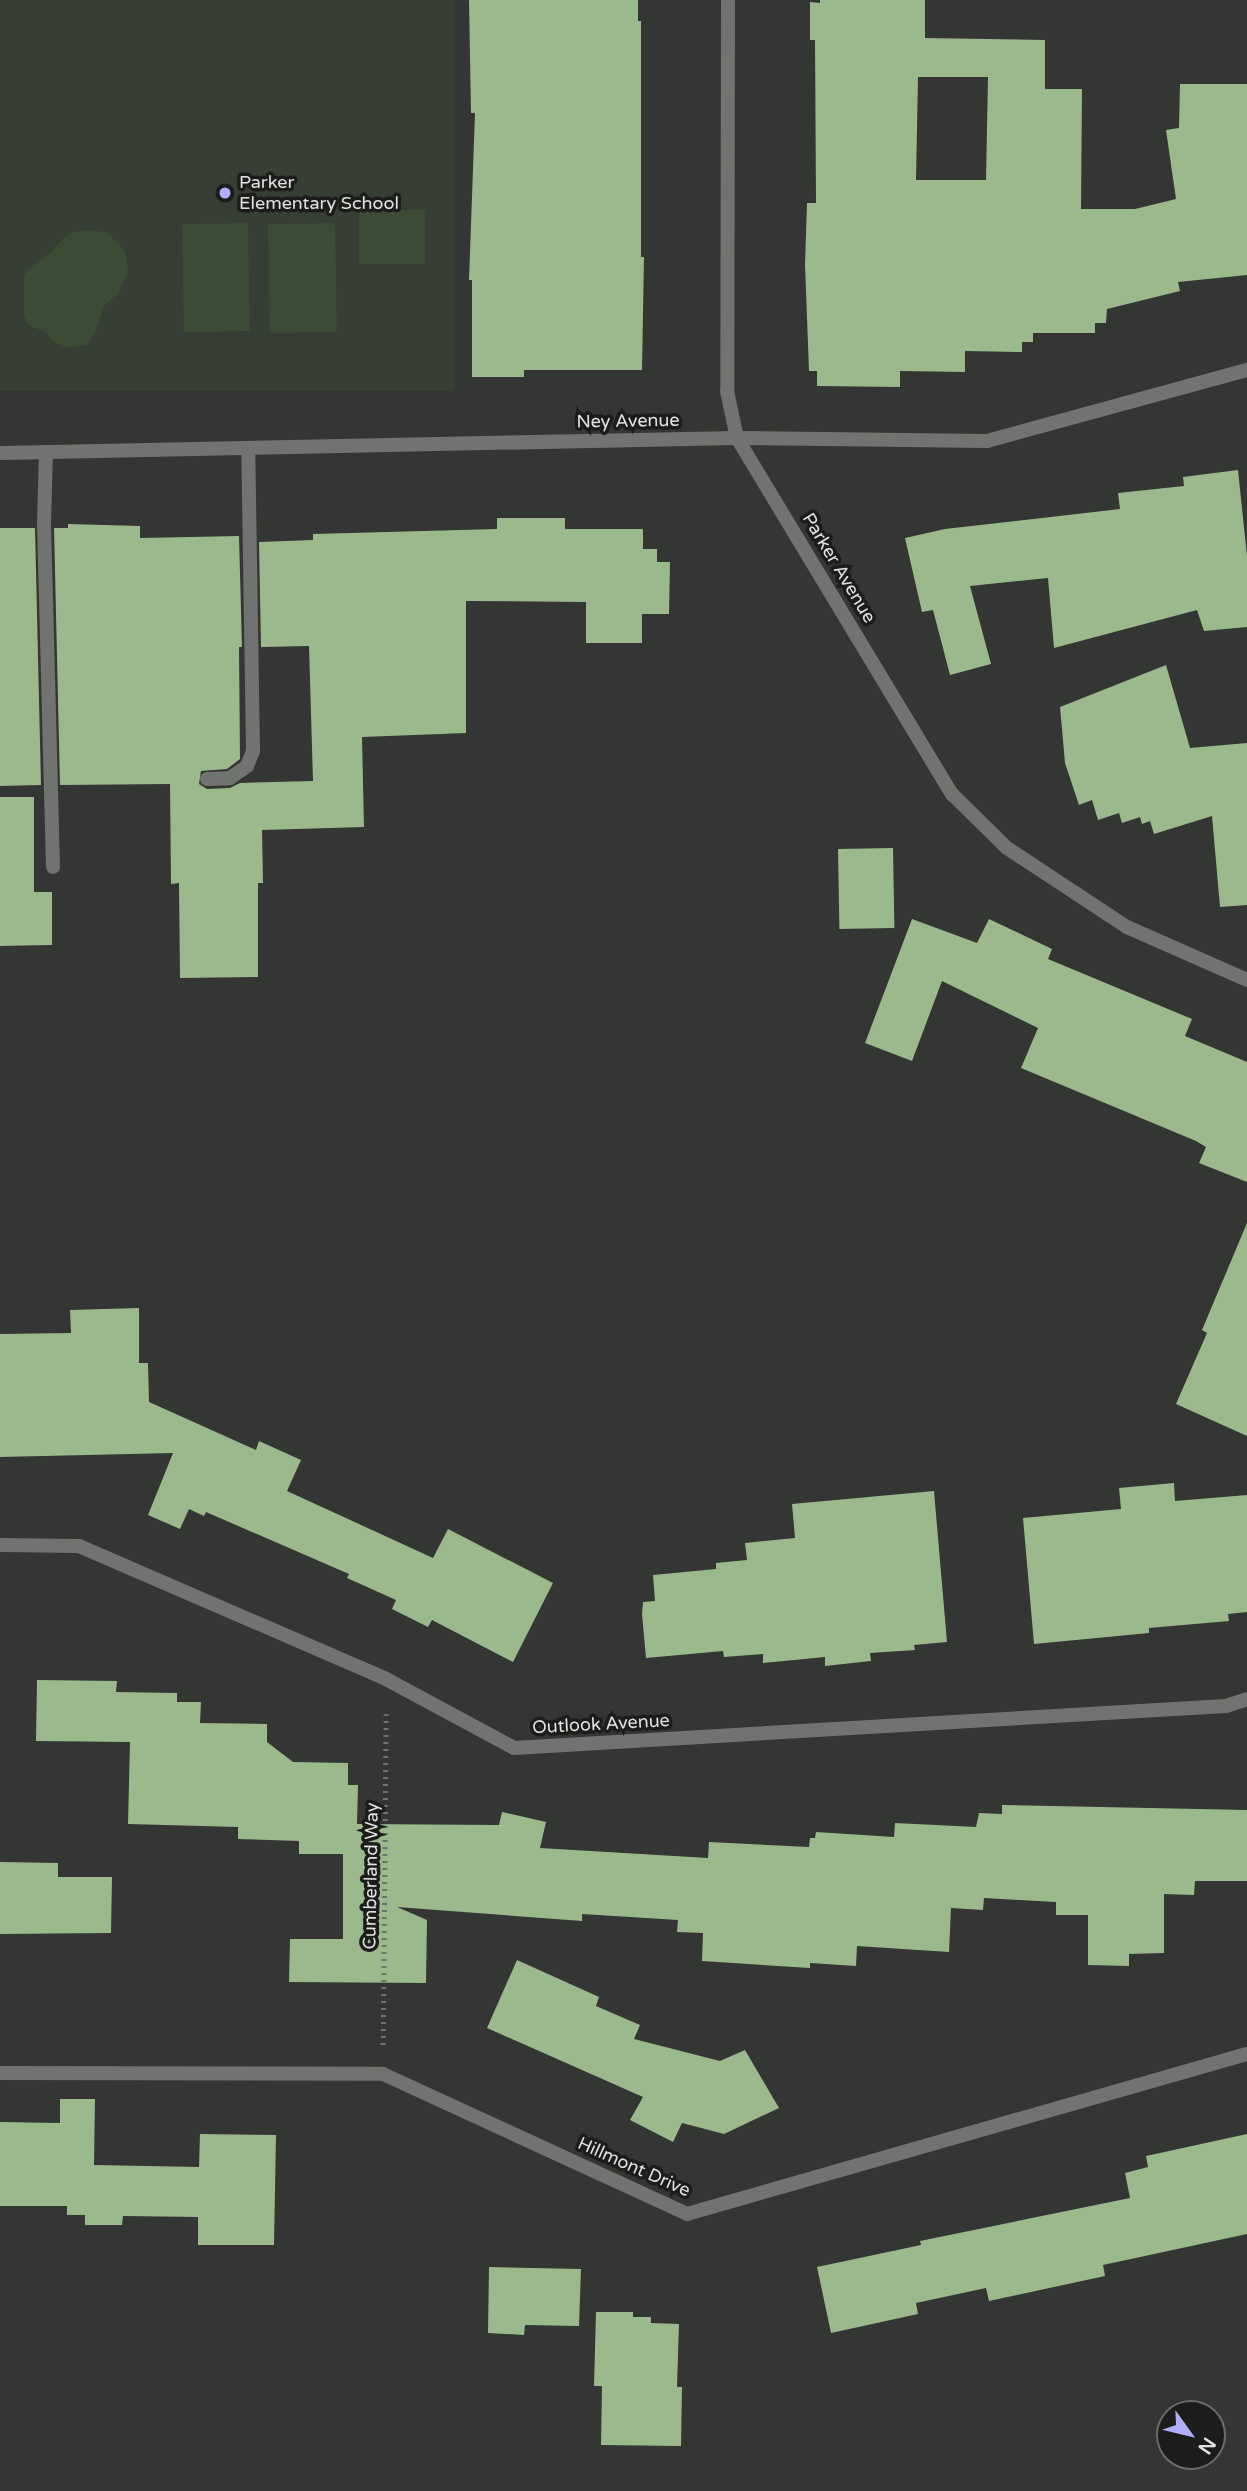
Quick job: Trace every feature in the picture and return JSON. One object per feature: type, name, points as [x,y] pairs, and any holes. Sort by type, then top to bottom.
[{"type":"street","name":"Parker Avenue","points":[[728,0],[727,391],[737,438],[952,794],[1007,848],[1127,927],[1247,980]]},
{"type":"street","name":"Ney Avenue","points":[[0,453],[737,438],[987,441],[1247,370]]},
{"type":"street","points":[[207,779],[230,778],[247,766],[253,751],[248,448]]},
{"type":"street","points":[[46,452],[44,523],[53,867]]},
{"type":"street","name":"Outlook Avenue","points":[[0,1545],[79,1546],[386,1679],[514,1748],[1226,1706],[1247,1699]]},
{"type":"street","name":"Hillmont Drive","points":[[0,2073],[383,2074],[687,2214],[1247,2054]]},
{"type":"path","name":"Cumberland Way","points":[[383,2074],[386,1679]]},
{"type":"shaded area","name":"Parker Elementary School","points":[[0,0],[455,0],[455,391],[0,391]]},
{"type":"green space","points":[[359,210],[425,210],[425,264],[359,264]]},
{"type":"green space","points":[[248,223],[250,331],[184,332],[182,224]]},
{"type":"green space","points":[[335,223],[337,332],[270,333],[268,224]]},
{"type":"green space","points":[[88,230],[105,232],[116,241],[125,251],[128,271],[119,293],[104,305],[96,331],[87,345],[68,348],[52,341],[48,333],[28,325],[24,316],[24,278],[26,271],[48,255],[69,233]]},
{"type":"building","points":[[469,0],[638,0],[638,21],[641,21],[641,257],[644,257],[642,370],[524,370],[524,377],[472,377],[472,280],[469,280],[475,113],[471,113]]},
{"type":"building","points":[[820,0],[925,0],[925,38],[1045,40],[1045,89],[1082,89],[1081,209],[1135,209],[1176,199],[1166,130],[1179,128],[1180,84],[1247,84],[1247,275],[1178,282],[1180,291],[1107,309],[1106,323],[1095,323],[1095,333],[1033,333],[1033,342],[1022,342],[1022,352],[965,351],[965,372],[900,371],[900,387],[817,386],[817,371],[809,371],[805,265],[807,203],[816,203],[815,40],[810,40],[810,2],[820,3]],"holes":[[[918,77],[988,77],[986,180],[916,180]]]},
{"type":"building","points":[[1238,470],[1247,556],[1247,627],[1204,631],[1197,610],[1054,648],[1048,578],[970,586],[991,664],[950,675],[933,610],[922,612],[905,538],[945,529],[1120,509],[1118,493],[1184,486],[1183,477]]},
{"type":"building","points":[[497,518],[565,518],[565,529],[643,529],[643,549],[657,549],[657,562],[670,562],[669,614],[642,614],[642,643],[586,643],[586,602],[466,601],[466,733],[362,737],[364,827],[262,830],[263,883],[258,883],[258,977],[180,978],[179,883],[171,884],[170,784],[60,785],[54,528],[68,528],[68,524],[140,526],[140,538],[239,536],[242,647],[239,647],[240,759],[227,769],[201,771],[199,784],[207,789],[230,788],[240,783],[313,781],[309,646],[261,647],[259,542],[313,540],[313,534],[497,529]]},
{"type":"building","points":[[0,528],[35,528],[41,785],[0,786]]},
{"type":"building","points":[[1166,665],[1190,748],[1247,743],[1247,905],[1220,907],[1212,816],[1154,834],[1150,821],[1142,824],[1140,817],[1122,823],[1119,813],[1098,820],[1092,800],[1079,805],[1065,763],[1060,707]]},
{"type":"building","points":[[0,797],[34,797],[34,892],[52,892],[52,945],[0,946]]},
{"type":"building","points":[[893,848],[894,928],[839,929],[838,849]]},
{"type":"building","points":[[912,919],[977,943],[989,919],[1052,949],[1048,959],[1192,1019],[1185,1036],[1247,1062],[1247,1182],[1199,1163],[1206,1147],[1196,1141],[1021,1068],[1038,1028],[942,981],[912,1061],[865,1043]]},
{"type":"building","points":[[1247,1223],[1247,1436],[1176,1404],[1207,1333],[1202,1330]]},
{"type":"building","points":[[139,1308],[139,1363],[148,1363],[149,1402],[256,1450],[259,1441],[301,1460],[287,1491],[433,1558],[448,1529],[553,1583],[513,1662],[432,1620],[428,1627],[392,1609],[396,1600],[347,1578],[349,1574],[206,1512],[204,1516],[189,1509],[180,1529],[148,1515],[173,1453],[0,1457],[0,1334],[71,1333],[70,1310]]},
{"type":"building","points":[[1174,1483],[1175,1501],[1247,1495],[1247,1612],[1228,1614],[1229,1621],[1149,1628],[1149,1633],[1034,1644],[1023,1518],[1121,1509],[1119,1488]]},
{"type":"building","points":[[934,1491],[947,1642],[914,1645],[915,1650],[870,1653],[871,1661],[825,1666],[825,1657],[763,1663],[763,1654],[724,1657],[723,1651],[646,1658],[643,1602],[655,1601],[653,1575],[716,1569],[716,1563],[747,1560],[745,1543],[795,1538],[792,1504]]},
{"type":"building","points":[[37,1680],[117,1681],[116,1692],[177,1693],[177,1702],[201,1702],[200,1723],[267,1724],[267,1742],[293,1762],[348,1763],[348,1785],[358,1785],[357,1824],[499,1825],[502,1812],[546,1822],[540,1848],[708,1858],[709,1842],[809,1847],[810,1838],[815,1838],[816,1832],[894,1837],[895,1823],[976,1827],[979,1813],[1002,1814],[1002,1805],[1247,1810],[1247,1881],[1195,1881],[1194,1895],[1164,1894],[1164,1953],[1129,1954],[1129,1966],[1088,1965],[1088,1915],[1056,1915],[1056,1902],[984,1898],[983,1910],[951,1908],[949,1952],[857,1946],[856,1966],[810,1963],[810,1968],[702,1961],[703,1933],[677,1932],[678,1920],[582,1914],[582,1921],[397,1907],[427,1920],[426,1983],[289,1982],[290,1939],[343,1939],[343,1854],[299,1854],[299,1841],[238,1839],[238,1827],[128,1824],[130,1742],[36,1741]]},
{"type":"building","points":[[0,1862],[58,1863],[58,1877],[112,1877],[111,1933],[0,1934]]},
{"type":"building","points":[[517,1960],[599,1997],[596,2006],[640,2025],[634,2039],[720,2061],[745,2050],[779,2108],[724,2134],[682,2123],[673,2142],[630,2120],[643,2097],[487,2028]]},
{"type":"building","points":[[60,2099],[95,2099],[94,2165],[199,2167],[200,2134],[276,2135],[274,2245],[198,2245],[198,2217],[123,2216],[122,2225],[85,2225],[85,2215],[67,2215],[67,2206],[0,2206],[0,2122],[60,2123]]},
{"type":"building","points":[[1247,2134],[1247,2234],[1103,2265],[1105,2276],[989,2301],[986,2288],[916,2303],[918,2314],[831,2333],[817,2267],[921,2245],[920,2241],[1130,2198],[1125,2173],[1148,2167],[1146,2156]]},
{"type":"building","points":[[489,2267],[581,2269],[579,2326],[525,2325],[524,2335],[488,2333]]},
{"type":"building","points":[[596,2312],[633,2312],[633,2317],[651,2317],[651,2323],[679,2324],[677,2387],[682,2387],[681,2446],[601,2445],[602,2386],[594,2386]]},
{"type":"place","name":"Parker Elementary School","points":[[225,193]]}]
